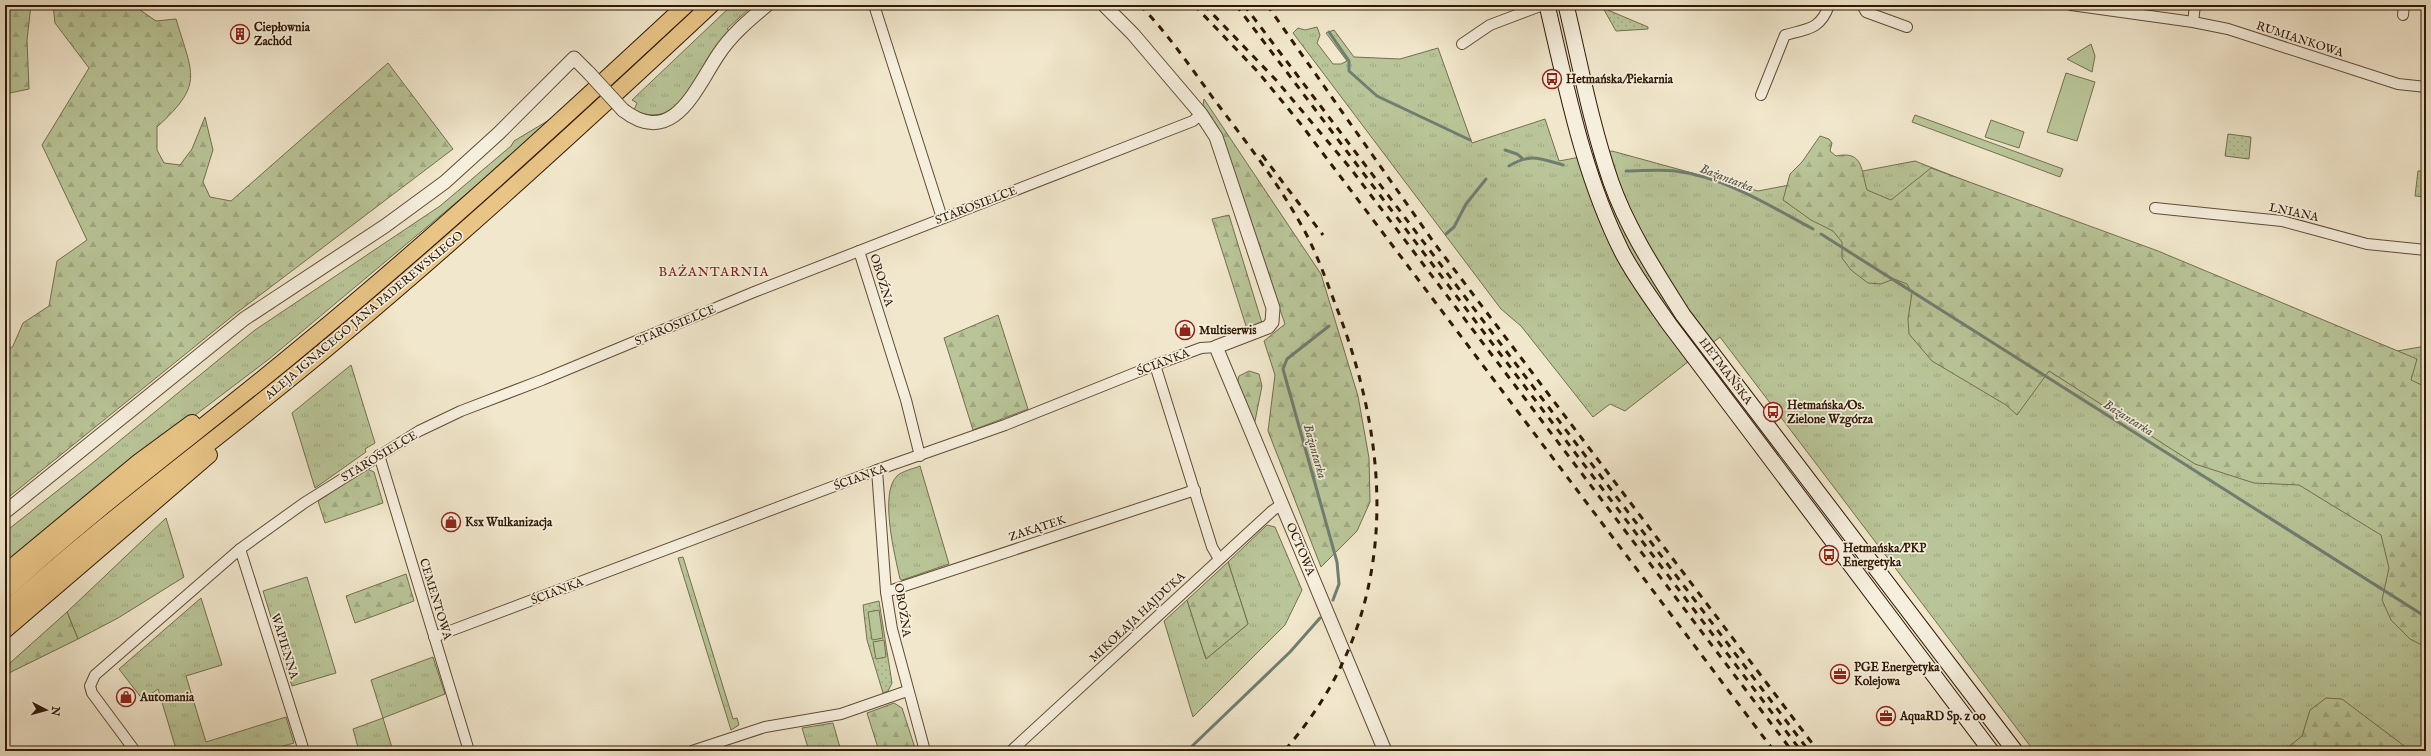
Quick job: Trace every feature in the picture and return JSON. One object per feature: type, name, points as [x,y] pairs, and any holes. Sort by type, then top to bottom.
[{"type":"main road","name":"ALEJA IGNACEGO JANA PADEREWSKIEGO","points":[[5,591],[74,530],[352,304],[536,144],[686,5]]},
{"type":"main road","name":"ALEJA IGNACEGO JANA PADEREWSKIEGO","points":[[5,612],[140,498],[338,340],[548,156],[711,5]]},
{"type":"main road","name":"HETMAŃSKA","points":[[1547,5],[1574,125],[1590,177],[1623,253],[1673,330],[1991,751]]},
{"type":"main road","name":"HETMAŃSKA","points":[[1566,5],[1592,120],[1611,183],[1638,243],[1683,315],[2015,751]]},
{"type":"main road","points":[[1574,125],[1592,120]]},
{"type":"main road","points":[[5,573],[139,462],[260,372],[300,339],[352,304]]},
{"type":"main road","points":[[5,630],[77,566],[168,492],[239,428],[291,386],[338,340]]},
{"type":"main road","points":[[1925,663],[1939,651]]},
{"type":"street","points":[[5,512],[244,319],[385,226],[446,182],[499,133],[574,58],[623,110],[632,117],[652,122],[678,114],[691,100],[718,54],[734,34],[767,5]]},
{"type":"street","points":[[874,5],[942,218]]},
{"type":"street","points":[[1104,5],[1133,34],[1201,114]]},
{"type":"street","points":[[1462,44],[1490,26],[1542,5]]},
{"type":"street","points":[[1761,95],[1786,35],[1814,28],[1825,17],[1829,5]]},
{"type":"street","points":[[1862,5],[1866,12],[1907,27]]},
{"type":"street","name":"RUMIANKOWA","points":[[2071,5],[2193,22],[2228,29],[2398,84],[2426,87]]},
{"type":"street","points":[[2193,22],[2195,5]]},
{"type":"street","name":"STAROSIELCE","points":[[135,751],[92,694],[90,686],[95,675],[240,549],[304,502],[406,438],[461,411],[542,380],[754,292],[1193,121],[1201,114]]},
{"type":"street","name":"ŚCIANKA","points":[[434,637],[877,470],[920,456],[1200,348],[1216,347],[1268,327],[1272,322],[1273,308],[1216,137],[1201,114]]},
{"type":"street","name":"LNIANA","points":[[2155,208],[2282,221],[2367,244],[2426,250]]},
{"type":"street","name":"OBOŹNA","points":[[859,251],[906,400],[920,456]]},
{"type":"street","name":"OCTOWA","points":[[1216,347],[1386,751]]},
{"type":"street","points":[[1155,365],[1212,547],[1219,559]]},
{"type":"street","name":"CEMENTOWA","points":[[379,455],[469,751]]},
{"type":"street","name":"OBOŹNA","points":[[877,470],[886,592],[892,629],[907,691],[925,751]]},
{"type":"street","name":"ZAKĄTEK","points":[[886,592],[1195,490]]},
{"type":"street","name":"MIKOŁAJA HAJDUKA","points":[[1011,751],[1219,559],[1272,511],[1282,504]]},
{"type":"street","name":"WAPIENNA","points":[[240,549],[304,751]]},
{"type":"street","points":[[692,751],[765,728],[841,714],[907,691]]},
{"type":"green space","points":[[5,5],[31,5],[27,40],[29,89],[5,94]]},
{"type":"green space","points":[[53,5],[133,5],[156,21],[176,19],[187,54],[190,67],[190,78],[188,89],[182,100],[157,127],[157,150],[164,163],[180,165],[192,149],[205,117],[213,150],[203,182],[210,197],[231,201],[388,63],[453,149],[235,314],[5,500],[5,352],[13,346],[23,323],[49,306],[57,261],[87,240],[42,145],[89,68],[55,23]]},
{"type":"green space","points":[[732,5],[753,5],[727,29],[730,31],[695,85],[679,104],[672,110],[658,115],[643,114],[634,110],[637,103],[632,100]]},
{"type":"green space","points":[[1603,8],[1648,27],[1648,29],[1616,31]]},
{"type":"green space","points":[[1317,27],[1320,35],[1317,43],[1333,64],[1341,64],[1347,61],[1326,33],[1334,30],[1354,57],[1400,59],[1438,48],[1472,143],[1545,119],[1559,161],[1612,151],[1758,191],[1915,161],[2397,351],[2426,346],[2426,751],[2034,751],[1720,337],[1625,411],[1610,404],[1593,417],[1521,326],[1501,309],[1293,33],[1298,28],[1305,30]]},
{"type":"green space","points":[[2091,44],[2095,56],[2092,72],[2067,59]]},
{"type":"green space","points":[[2066,73],[2095,82],[2077,141],[2047,132]]},
{"type":"green space","points":[[1204,99],[1321,274],[1358,396],[1369,458],[1370,502],[1357,531],[1321,567],[1268,431],[1275,375],[1264,341],[1285,324],[1220,137],[1212,120],[1213,119],[1203,105]]},
{"type":"green space","points":[[1915,115],[2063,169],[2060,177],[1912,122]]},
{"type":"green space","points":[[554,117],[501,165],[269,359],[194,416],[5,569],[5,532],[90,465],[255,330],[440,206],[511,146],[514,141]]},
{"type":"green space","points":[[1991,120],[2024,132],[2019,148],[1985,137]]},
{"type":"green space","points":[[2228,134],[2251,137],[2249,159],[2225,156]]},
{"type":"green space","points":[[1820,136],[1829,139],[1832,143],[1830,151],[1836,156],[1852,156],[1857,159],[1862,169],[1867,190],[1891,200],[1931,168],[2158,251],[2417,359],[2411,380],[2426,387],[2426,647],[2410,639],[2391,620],[2382,600],[2389,568],[2381,535],[2299,485],[2254,483],[2195,464],[2049,371],[2017,415],[2006,405],[1932,361],[1909,334],[1908,319],[1912,293],[1907,284],[1894,279],[1881,284],[1868,283],[1851,270],[1842,258],[1842,242],[1833,231],[1811,220],[1783,200],[1790,174],[1802,162]]},
{"type":"green space","points":[[2418,171],[2426,171],[2426,197],[2415,196]]},
{"type":"green space","points":[[1229,215],[1262,323],[1247,329],[1212,219]]},
{"type":"green space","points":[[998,315],[1028,409],[973,430],[944,338]]},
{"type":"green space","points":[[351,365],[375,443],[365,449],[366,452],[315,488],[292,413]]},
{"type":"green space","points":[[1249,371],[1259,374],[1262,386],[1254,426],[1237,385],[1239,376]]},
{"type":"green space","points":[[920,466],[949,564],[902,580],[900,579],[892,541],[889,496],[892,484],[899,474]]},
{"type":"green space","points":[[367,469],[374,472],[383,503],[325,523],[318,501]]},
{"type":"green space","points":[[166,518],[184,577],[118,618],[78,639],[67,612]]},
{"type":"green space","points":[[1267,525],[1275,527],[1302,590],[1285,625],[1193,717],[1164,621],[1187,600],[1206,659],[1248,624],[1228,562]]},
{"type":"green space","points":[[683,557],[733,719],[737,718],[739,725],[731,730],[678,558]]},
{"type":"green space","points":[[1228,562],[1248,624],[1206,659],[1187,600]]},
{"type":"green space","points":[[406,574],[414,601],[355,623],[346,596]]},
{"type":"green space","points":[[307,577],[336,673],[292,686],[263,591]]},
{"type":"green space","points":[[201,598],[222,665],[186,676],[206,742],[286,717],[294,743],[266,751],[174,751],[176,749],[158,689],[143,700],[119,669]]},
{"type":"green space","points":[[879,601],[892,683],[888,691],[883,693],[867,640],[863,605]]},
{"type":"green space","points":[[879,610],[883,638],[872,640],[868,612]]},
{"type":"green space","points":[[67,612],[78,639],[9,673],[10,663]]},
{"type":"green space","points":[[884,640],[886,657],[876,659],[873,642]]},
{"type":"green space","points":[[433,657],[445,694],[383,718],[371,680]]},
{"type":"green space","points":[[2326,698],[2342,699],[2411,751],[2283,751],[2302,736],[2310,710]]},
{"type":"green space","points":[[894,703],[902,708],[916,751],[879,751],[867,713]]},
{"type":"green space","points":[[383,718],[393,751],[359,751],[353,729]]},
{"type":"green space","points":[[833,723],[841,751],[809,751],[802,728]]},
{"type":"waterway","points":[[1329,32],[1349,61],[1349,71],[1377,96],[1470,140]]},
{"type":"waterway","points":[[1505,150],[1517,154],[1522,158]]},
{"type":"waterway","name":"Bażantarka","points":[[1509,166],[1523,159],[1529,158],[1548,160],[1563,165]]},
{"type":"waterway","name":"Bażantarka","points":[[1626,171],[1675,171],[1712,179],[1764,202],[1813,229]]},
{"type":"waterway","name":"Bażantarka","points":[[1446,234],[1454,227],[1466,204],[1486,179]]},
{"type":"waterway","name":"Bażantarka","points":[[1821,234],[2426,617]]},
{"type":"waterway","name":"Bażantarka","points":[[1329,326],[1287,359],[1283,369],[1337,562],[1339,584],[1333,600]]},
{"type":"waterway","name":"Bażantarka","points":[[1187,751],[1290,652],[1320,618]]},
{"type":"railway","points":[[1140,5],[1178,50],[1258,158],[1305,231],[1328,284],[1356,364],[1369,422],[1376,480],[1376,538],[1367,594],[1349,648],[1322,701],[1284,751]]},
{"type":"railway","points":[[1194,5],[1258,72],[1300,123],[1774,751]]},
{"type":"railway","points":[[1204,5],[1276,80],[1351,169],[1792,751]]},
{"type":"railway","points":[[1236,5],[1801,751]]},
{"type":"railway","points":[[1244,5],[1809,751]]},
{"type":"railway","points":[[1267,5],[1435,244],[1818,751]]},
{"type":"railway","points":[[1262,155],[1323,235]]},
{"type":"place","name":"Ciepłownia Zachód","points":[[240,34]]},
{"type":"place","name":"Hetmańska/Piekarnia","points":[[1552,79]]},
{"type":"place","name":"Multiserwis","points":[[1185,330]]},
{"type":"place","name":"Hetmańska/Os. Zielone Wzgórza","points":[[1773,412]]},
{"type":"place","name":"Ksx Wulkanizacja","points":[[451,522]]},
{"type":"place","name":"Hetmańska/PKP Energetyka","points":[[1829,555]]},
{"type":"place","name":"PGE Energetyka Kolejowa","points":[[1840,674]]},
{"type":"place","name":"Automania","points":[[126,697]]},
{"type":"place","name":"AquaRD Sp. z oo","points":[[1886,716]]},
{"type":"district","name":"BAŻANTARNIA","points":[[714,271]]}]
